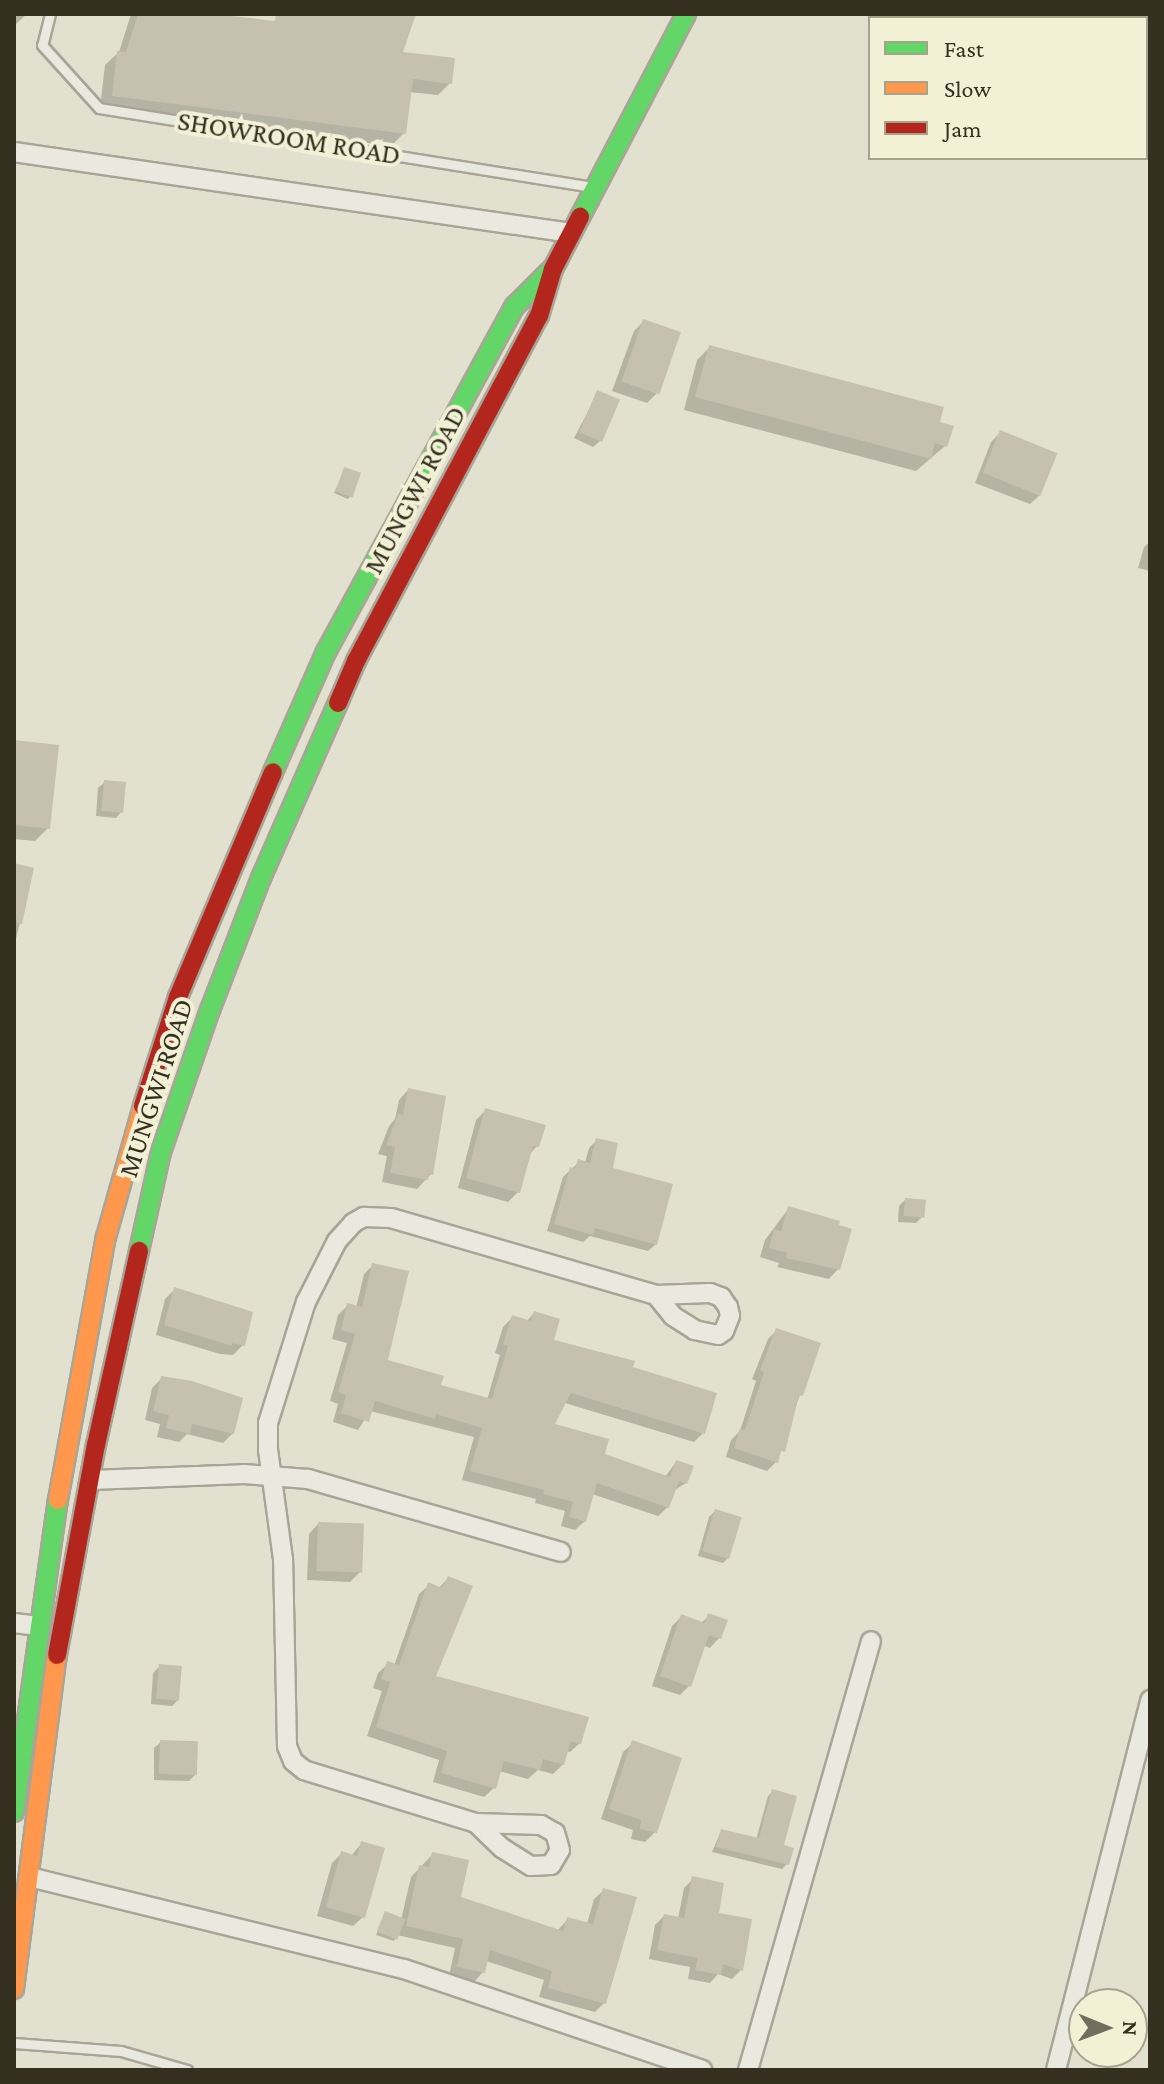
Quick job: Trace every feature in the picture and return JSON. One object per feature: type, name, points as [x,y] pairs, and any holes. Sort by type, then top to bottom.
[{"type":"main road","name":"MUNGWI ROAD","points":[[14,1989],[61,1627],[161,1152],[210,1010],[261,878],[356,661],[539,316],[553,269],[686,14]]},
{"type":"main road","name":"MUNGWI ROAD","points":[[14,1812],[62,1469],[106,1237],[124,1163],[178,997],[235,856],[326,652],[515,306],[553,269]]},
{"type":"street","points":[[14,152],[571,233]]},
{"type":"street","points":[[476,1823],[304,1770],[293,1761],[287,1746],[283,1559],[268,1423],[306,1302],[337,1241],[353,1223],[364,1217],[391,1218],[656,1295]]},
{"type":"street","points":[[91,1480],[272,1475],[308,1479],[561,1552]]},
{"type":"street","points":[[14,1623],[39,1626]]},
{"type":"street","points":[[748,2070],[871,1641]]},
{"type":"street","points":[[1056,2070],[1150,1700]]},
{"type":"street","points":[[29,1877],[404,1969],[702,2070]]},
{"type":"lane","name":"SHOWROOM ROAD","points":[[50,14],[42,45],[99,108],[594,187]]},
{"type":"lane","points":[[14,2043],[121,2051],[187,2070]]},
{"type":"building","points":[[138,14],[214,14],[275,21],[276,14],[416,14],[403,52],[455,58],[452,84],[413,79],[406,134],[112,96],[117,51],[126,52]]},
{"type":"building","points":[[643,319],[681,332],[659,394],[622,381]]},
{"type":"building","points":[[709,345],[944,407],[940,422],[954,426],[947,447],[935,443],[931,459],[695,397]]},
{"type":"building","points":[[597,390],[620,400],[602,442],[579,432]]},
{"type":"building","points":[[1000,430],[1057,453],[1040,496],[983,473]]},
{"type":"building","points":[[344,467],[361,473],[353,497],[336,492]]},
{"type":"building","points":[[14,740],[59,745],[50,829],[14,825]]},
{"type":"building","points":[[104,780],[126,782],[123,813],[101,811]]},
{"type":"building","points":[[14,863],[34,868],[22,924],[14,923]]},
{"type":"building","points":[[408,1088],[446,1096],[433,1175],[429,1174],[428,1180],[390,1173],[395,1147],[386,1145],[398,1114],[403,1115]]},
{"type":"building","points":[[485,1108],[546,1125],[539,1147],[533,1146],[520,1193],[466,1178]]},
{"type":"building","points":[[596,1138],[618,1143],[613,1168],[673,1184],[657,1245],[595,1228],[593,1235],[554,1224],[570,1167],[575,1169],[578,1159],[590,1163]]},
{"type":"building","points":[[905,1198],[926,1200],[924,1218],[903,1216]]},
{"type":"building","points":[[788,1206],[840,1221],[839,1225],[852,1229],[840,1270],[786,1258],[787,1253],[769,1248],[774,1229],[781,1231]]},
{"type":"building","points":[[372,1263],[409,1271],[388,1360],[444,1376],[441,1385],[492,1399],[508,1346],[503,1344],[512,1315],[531,1321],[534,1311],[560,1319],[554,1340],[635,1361],[633,1367],[717,1393],[705,1434],[571,1393],[555,1424],[609,1439],[605,1454],[670,1477],[676,1460],[694,1466],[687,1484],[679,1481],[669,1508],[597,1483],[586,1522],[569,1517],[573,1502],[543,1494],[544,1490],[470,1471],[482,1428],[436,1414],[435,1419],[375,1401],[369,1422],[341,1413],[346,1395],[338,1392],[355,1334],[341,1330],[347,1303],[362,1307]]},
{"type":"building","points":[[174,1287],[253,1312],[245,1346],[232,1343],[232,1346],[164,1325]]},
{"type":"building","points":[[776,1328],[821,1343],[803,1396],[799,1395],[785,1452],[781,1451],[778,1463],[734,1448],[740,1428],[745,1430],[764,1372],[760,1370]]},
{"type":"building","points":[[161,1376],[192,1381],[243,1398],[234,1434],[192,1424],[190,1434],[166,1428],[169,1415],[153,1411]]},
{"type":"building","points":[[715,1509],[742,1517],[729,1559],[702,1551]]},
{"type":"building","points":[[318,1522],[364,1524],[362,1573],[316,1571]]},
{"type":"building","points":[[448,1576],[473,1586],[436,1676],[589,1717],[581,1744],[571,1741],[564,1765],[543,1759],[540,1770],[504,1761],[496,1789],[441,1773],[447,1751],[376,1727],[390,1682],[381,1679],[387,1661],[399,1665],[428,1582],[442,1588]]},
{"type":"building","points":[[708,1613],[728,1620],[721,1639],[709,1635],[691,1687],[660,1676],[681,1614],[705,1623]]},
{"type":"building","points":[[159,1664],[182,1666],[179,1701],[156,1699]]},
{"type":"building","points":[[160,1740],[198,1741],[197,1775],[159,1774]]},
{"type":"building","points":[[632,1740],[682,1758],[657,1833],[640,1829],[641,1820],[609,1809]]},
{"type":"building","points":[[772,1789],[797,1796],[784,1845],[794,1848],[789,1865],[716,1847],[721,1829],[759,1838]]},
{"type":"building","points":[[361,1841],[385,1848],[365,1918],[326,1907],[341,1851],[357,1856]]},
{"type":"building","points":[[432,1852],[469,1860],[461,1897],[563,1931],[567,1917],[593,1924],[603,1888],[637,1897],[606,2004],[548,1988],[552,1971],[490,1950],[485,1973],[457,1967],[463,1939],[406,1926],[419,1865],[429,1867]]},
{"type":"building","points":[[692,1876],[724,1883],[719,1913],[752,1919],[743,1971],[723,1964],[721,1975],[695,1970],[698,1958],[657,1950],[664,1914],[684,1918]]},
{"type":"building","points":[[385,1911],[405,1919],[397,1940],[377,1931]]},
{"type":"traffic: fast","points":[[580,217],[686,14]]},
{"type":"traffic: fast","points":[[273,772],[326,652],[515,306],[551,270]]},
{"type":"traffic: fast","points":[[139,1251],[161,1152],[210,1010],[261,878],[338,703]]},
{"type":"traffic: fast","points":[[14,1812],[58,1500]]},
{"type":"traffic: slow","points":[[58,1500],[106,1237],[143,1106]]},
{"type":"traffic: slow","points":[[14,1989],[57,1655]]},
{"type":"traffic: jam","points":[[338,703],[356,661],[539,316],[553,269],[580,217]]},
{"type":"traffic: jam","points":[[143,1106],[178,997],[273,772]]},
{"type":"traffic: jam","points":[[57,1655],[96,1445],[139,1251]]}]
